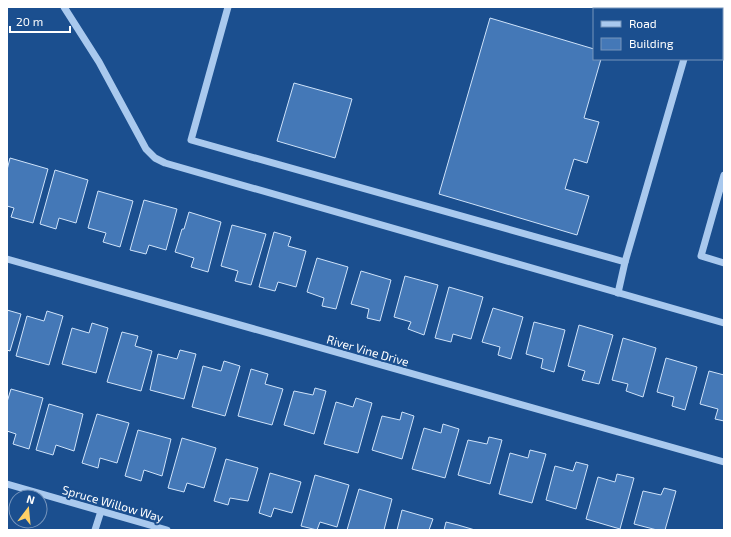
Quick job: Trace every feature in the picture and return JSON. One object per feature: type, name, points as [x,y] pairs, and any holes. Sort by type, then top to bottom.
[{"type":"street","points":[[64,7],[99,62],[146,149],[155,158],[165,163],[724,323]]},
{"type":"street","points":[[228,7],[191,140],[625,262]]},
{"type":"street","points":[[618,292],[625,262],[684,60]]},
{"type":"street","points":[[724,175],[701,256],[724,262]]},
{"type":"street","name":"River Vine Drive","points":[[7,259],[724,462]]},
{"type":"street","name":"Spruce Willow Way","points":[[7,484],[167,530]]},
{"type":"street","points":[[95,530],[101,511]]},
{"type":"building","points":[[490,18],[593,49],[593,60],[601,60],[584,118],[599,122],[587,163],[574,159],[565,189],[589,196],[577,235],[439,194]]},
{"type":"building","points":[[294,83],[352,99],[335,158],[277,141]]},
{"type":"building","points":[[10,158],[48,169],[33,223],[11,217],[14,208],[7,206],[7,170]]},
{"type":"building","points":[[55,170],[88,180],[76,223],[59,218],[56,229],[40,224]]},
{"type":"building","points":[[98,191],[133,201],[120,247],[103,242],[106,233],[88,228]]},
{"type":"building","points":[[144,200],[177,209],[166,250],[149,245],[146,254],[130,250]]},
{"type":"building","points":[[189,212],[221,222],[208,272],[191,267],[194,258],[175,252]]},
{"type":"building","points":[[232,225],[266,234],[251,285],[235,281],[238,271],[221,266]]},
{"type":"building","points":[[274,232],[291,237],[288,246],[306,251],[296,287],[278,282],[275,291],[259,287]]},
{"type":"building","points":[[317,258],[348,267],[336,309],[322,306],[324,298],[307,292]]},
{"type":"building","points":[[361,271],[391,280],[380,321],[367,318],[369,309],[351,304]]},
{"type":"building","points":[[405,276],[438,285],[424,335],[408,329],[411,322],[394,317]]},
{"type":"building","points":[[449,287],[483,297],[471,339],[453,334],[451,342],[435,338]]},
{"type":"building","points":[[493,308],[523,317],[511,359],[498,355],[500,347],[482,342]]},
{"type":"building","points":[[7,310],[21,314],[10,351],[7,350]]},
{"type":"building","points":[[47,311],[63,316],[49,365],[16,356],[27,316],[44,321]]},
{"type":"building","points":[[534,322],[565,330],[554,372],[541,368],[543,359],[526,354]]},
{"type":"building","points":[[92,323],[108,328],[96,373],[62,364],[72,328],[89,333]]},
{"type":"building","points":[[579,325],[613,335],[599,384],[582,380],[585,371],[568,366]]},
{"type":"building","points":[[122,332],[138,336],[135,346],[152,351],[141,391],[107,382]]},
{"type":"building","points":[[623,338],[656,348],[643,397],[626,391],[628,384],[612,380]]},
{"type":"building","points":[[180,350],[196,354],[184,399],[150,390],[158,354],[177,359]]},
{"type":"building","points":[[666,358],[697,367],[685,410],[672,406],[674,397],[657,392]]},
{"type":"building","points":[[224,361],[240,366],[225,416],[192,407],[203,366],[221,371]]},
{"type":"building","points":[[251,369],[268,374],[265,384],[283,389],[272,425],[238,416]]},
{"type":"building","points":[[709,371],[724,375],[724,421],[715,419],[718,409],[700,404]]},
{"type":"building","points":[[315,388],[326,391],[314,434],[284,425],[294,391],[313,395]]},
{"type":"building","points":[[11,389],[43,398],[29,449],[13,444],[16,434],[7,431],[7,402]]},
{"type":"building","points":[[356,398],[372,403],[358,453],[324,444],[336,402],[353,407]]},
{"type":"building","points":[[49,404],[83,414],[74,451],[56,445],[53,455],[36,450]]},
{"type":"building","points":[[402,412],[414,416],[402,459],[372,450],[382,416],[400,420]]},
{"type":"building","points":[[97,414],[129,423],[117,463],[100,458],[98,468],[82,463]]},
{"type":"building","points":[[443,424],[459,429],[445,478],[412,469],[424,428],[441,433]]},
{"type":"building","points":[[138,430],[171,439],[162,476],[144,470],[141,481],[125,476]]},
{"type":"building","points":[[489,437],[502,440],[490,484],[458,475],[468,440],[487,444]]},
{"type":"building","points":[[182,438],[216,448],[204,488],[187,483],[184,492],[168,488]]},
{"type":"building","points":[[530,450],[546,454],[532,503],[499,494],[510,453],[528,458]]},
{"type":"building","points":[[226,459],[258,468],[248,501],[230,498],[228,505],[214,501]]},
{"type":"building","points":[[576,462],[588,465],[576,509],[546,500],[555,466],[573,471]]},
{"type":"building","points":[[270,473],[301,482],[292,513],[274,508],[271,517],[259,513]]},
{"type":"building","points":[[617,474],[634,478],[620,529],[586,519],[598,477],[615,482]]},
{"type":"building","points":[[315,475],[349,485],[337,527],[320,522],[317,530],[301,526]]},
{"type":"building","points":[[664,488],[676,491],[665,530],[657,530],[634,524],[643,491],[661,495]]},
{"type":"building","points":[[359,489],[392,499],[384,530],[347,530]]},
{"type":"building","points":[[402,510],[433,519],[429,530],[397,530]]},
{"type":"building","points":[[446,522],[458,525],[475,530],[444,530]]}]
